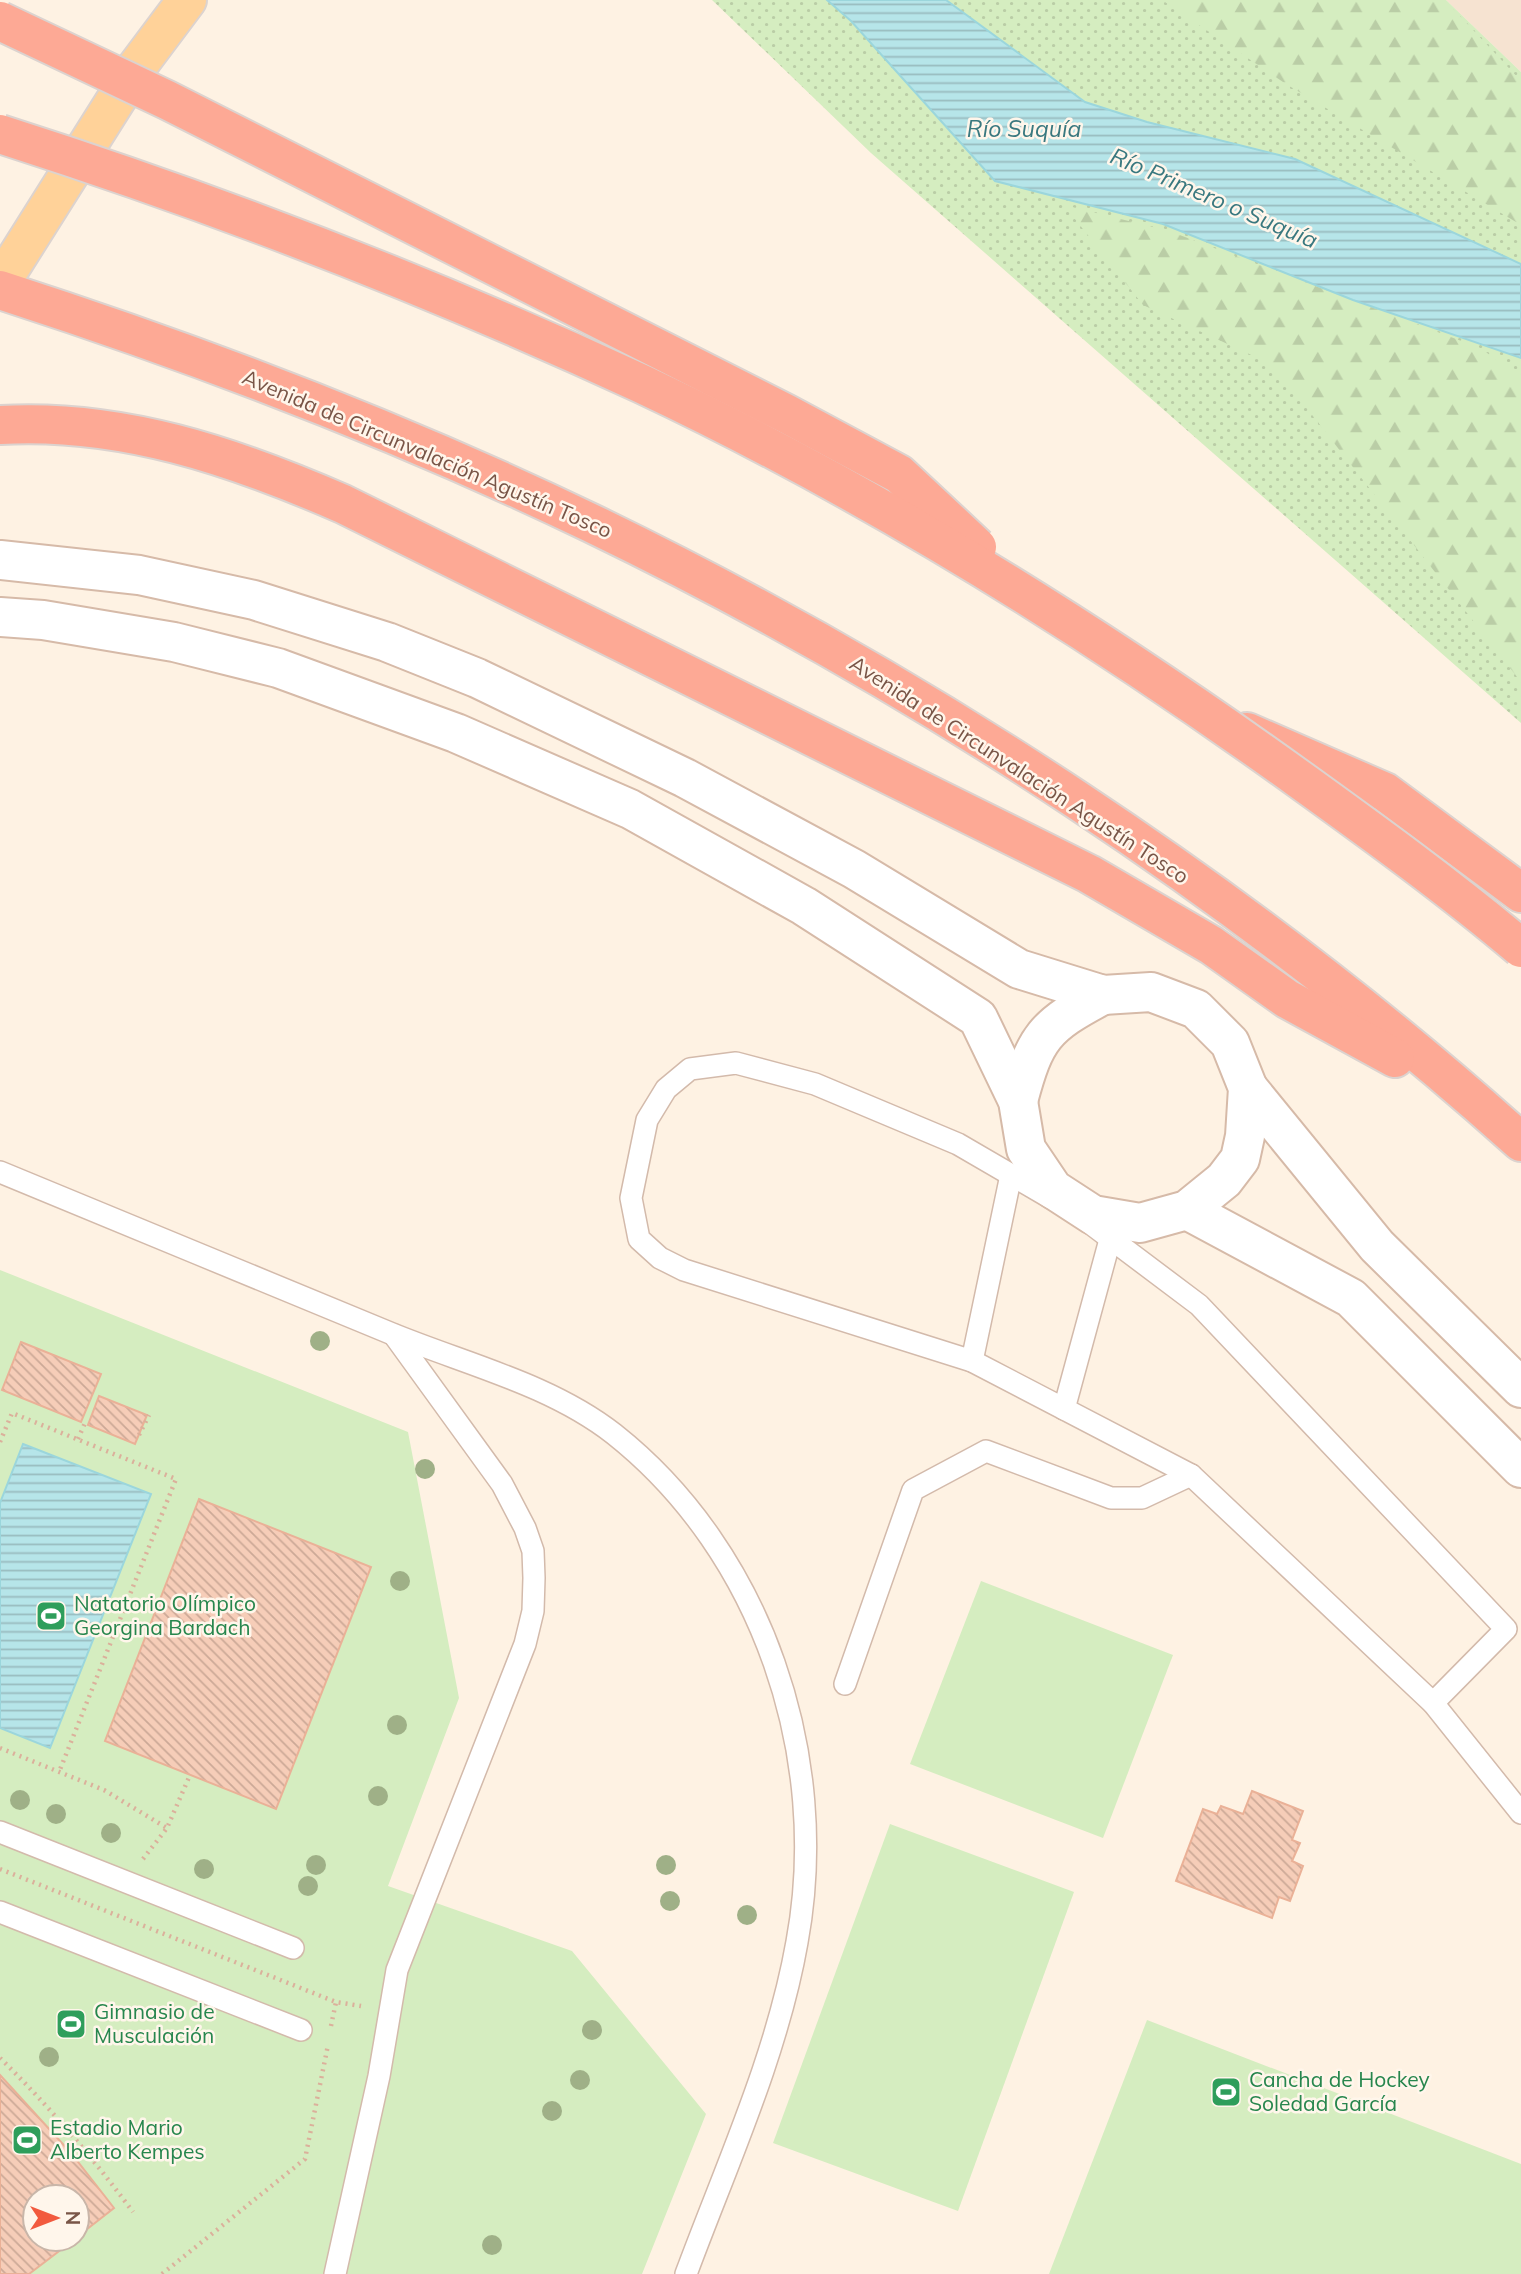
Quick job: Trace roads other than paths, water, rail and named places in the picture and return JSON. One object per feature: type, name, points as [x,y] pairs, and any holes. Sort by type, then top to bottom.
[{"type":"highway","points":[[0,21],[167,100],[689,363],[899,474],[1038,603]]},
{"type":"highway","points":[[0,135],[252,218],[547,341],[770,449],[971,561],[1212,716],[1379,837],[1521,948]]},
{"type":"highway","name":"Avenida de Circunvalación Agustín Tosco","points":[[0,289],[202,359],[360,421],[590,522],[853,662],[1091,811],[1284,948],[1482,1107],[1521,1142]]},
{"type":"highway","points":[[0,425],[82,427],[129,432],[196,448],[258,469],[343,504],[1089,874],[1201,939],[1287,999],[1482,1107]]},
{"type":"highway","points":[[1212,716],[1385,792],[1521,893]]},
{"type":"main road","points":[[0,284],[42,222],[136,68],[187,0]]},
{"type":"street","points":[[0,560],[139,575],[254,600],[387,642],[477,678],[685,778],[854,869],[1019,969],[1103,995],[1151,992],[1196,1009],[1230,1043],[1248,1088],[1377,1246],[1521,1388]]},
{"type":"street","points":[[0,617],[55,622],[174,642],[278,668],[456,733],[630,809],[804,906],[978,1018],[1018,1101],[1026,1149],[1053,1189],[1093,1215],[1140,1223],[1187,1210],[1224,1180],[1240,1159],[1245,1136],[1248,1088]]},
{"type":"street","points":[[1018,1101],[1031,1055],[1060,1017],[1103,995]]},
{"type":"street","points":[[1187,1210],[1351,1298],[1521,1468]]},
{"type":"lane","points":[[1433,1703],[1506,1629],[1199,1305],[1111,1236],[958,1144],[827,1089],[736,1063],[690,1069],[666,1089],[647,1120],[631,1198],[639,1239],[660,1258],[684,1270],[972,1361],[1191,1475],[1433,1703],[1521,1813]]},
{"type":"lane","points":[[0,1172],[394,1335],[567,1402],[613,1434],[648,1464],[681,1499],[714,1543],[755,1617],[784,1691],[796,1746],[804,1848],[797,1944],[768,2051],[686,2274]]},
{"type":"lane","points":[[972,1361],[1011,1175]]},
{"type":"lane","points":[[1064,1409],[1111,1236]]},
{"type":"lane","points":[[335,2274],[379,2077],[397,1970],[525,1644],[533,1611],[533,1551],[515,1506],[394,1335]]},
{"type":"lane","points":[[845,1684],[914,1490],[986,1451],[1111,1498],[1142,1498],[1191,1475]]},
{"type":"lane","points":[[0,1832],[293,1948]]},
{"type":"lane","points":[[0,1912],[301,2030]]},
{"type":"water","name":"Río Suquía","points":[[827,0],[946,0],[1085,102],[1147,122],[1295,159],[1521,264],[1521,358],[1353,300],[1163,224],[995,181],[851,21]]},
{"type":"water","name":"Natatorio Olímpico Georgina Bardach","points":[[23,1444],[151,1494],[50,1748],[0,1728],[0,1503]]},
{"type":"place","name":"Natatorio Olímpico Georgina Bardach","points":[[51,1616]]},
{"type":"place","name":"Gimnasio de Musculación","points":[[71,2024]]},
{"type":"place","name":"Cancha de Hockey Soledad García","points":[[1226,2092]]},
{"type":"place","name":"Estadio Mario Alberto Kempes","points":[[27,2140]]},
{"type":"water label","name":"Río Primero o Suquía","points":[[1214,198]]}]
